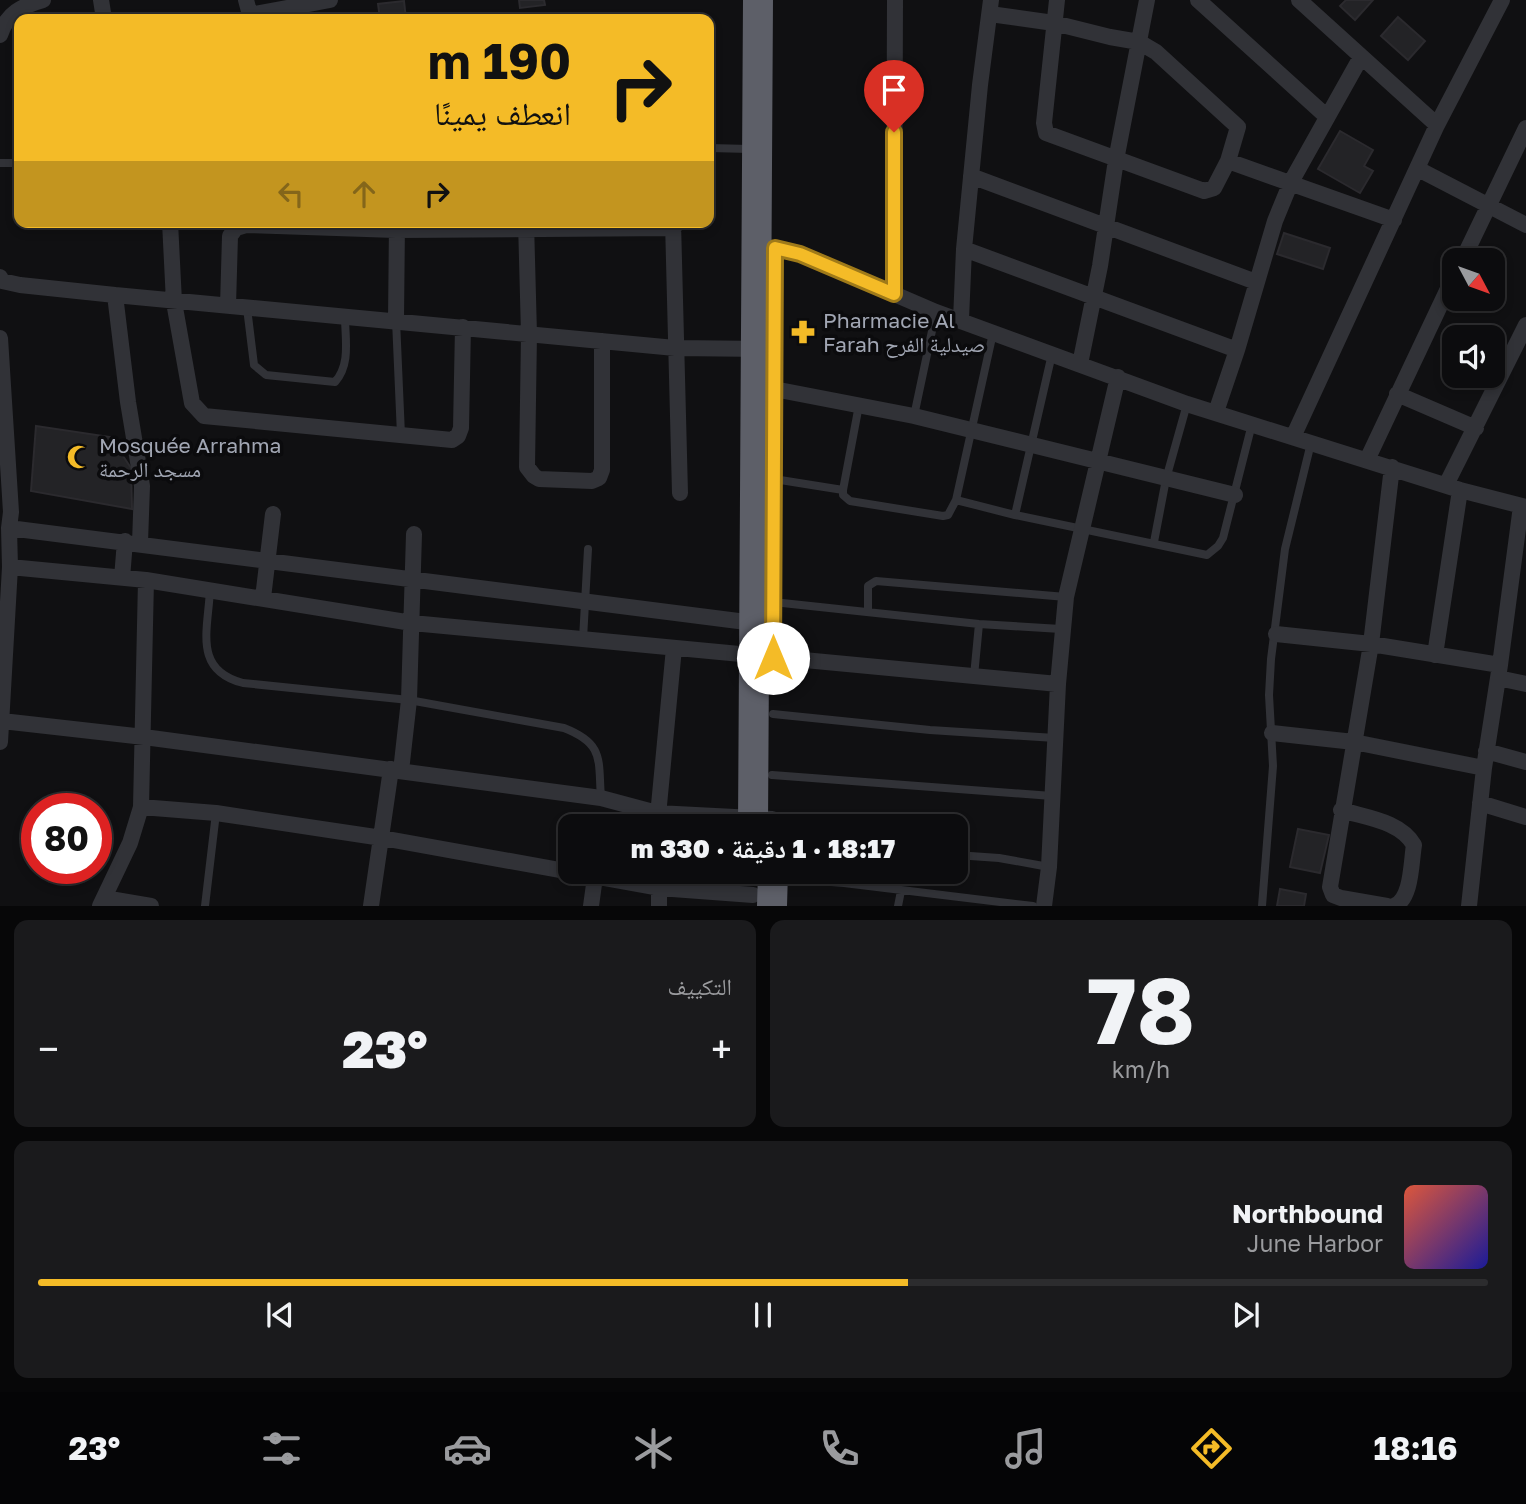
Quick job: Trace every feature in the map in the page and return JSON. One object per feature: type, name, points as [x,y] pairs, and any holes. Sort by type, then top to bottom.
[{"type":"highway","points":[[758,0],[757,149],[766,247]]},
{"type":"highway","points":[[763,814],[766,247],[776,0]]},
{"type":"highway","points":[[764,612],[774,479],[774,389],[765,349]]},
{"type":"highway","points":[[764,657],[772,715],[772,775],[765,814]]},
{"type":"street","points":[[0,35],[4,22],[15,12],[23,6],[43,0]]},
{"type":"street","points":[[246,11],[330,0]]},
{"type":"street","points":[[894,294],[895,0]]},
{"type":"street","points":[[961,320],[964,249],[980,85],[991,7],[1054,23],[1111,37],[1139,42],[1156,51],[1238,127],[1228,161],[1214,188],[1204,191],[1046,133],[1044,123],[1054,23],[1057,0]]},
{"type":"street","points":[[1080,364],[1147,0]]},
{"type":"street","points":[[1198,0],[1326,116]]},
{"type":"street","points":[[1299,0],[1437,125]]},
{"type":"street","points":[[1293,437],[1437,125],[1502,0]]},
{"type":"street","points":[[1216,412],[1275,221],[1291,182],[1361,57]]},
{"type":"street","points":[[1468,248],[1526,128]]},
{"type":"street","points":[[1228,161],[1394,220]]},
{"type":"street","points":[[1418,169],[1526,225]]},
{"type":"street","points":[[971,176],[1256,282]]},
{"type":"street","points":[[170,228],[174,302],[192,403],[204,416],[452,440],[458,436],[461,428],[463,327]]},
{"type":"street","points":[[228,306],[230,236],[236,228]]},
{"type":"street","points":[[396,320],[397,228]]},
{"type":"street","points":[[526,228],[529,334],[527,467],[539,479],[592,481],[599,478],[602,470],[602,341]]},
{"type":"street","points":[[673,228],[680,494]]},
{"type":"street","points":[[766,247],[800,254],[936,312],[1187,404],[1523,507],[1486,751],[1469,905]]},
{"type":"street","points":[[964,249],[1237,350]]},
{"type":"street","points":[[0,277],[2,281],[20,285],[174,302],[396,320],[675,348],[765,349]]},
{"type":"street","points":[[115,295],[128,402],[142,486],[132,542],[122,578]]},
{"type":"street","points":[[1367,460],[1442,301]]},
{"type":"street","points":[[1435,655],[1453,487],[1476,428],[1526,325]]},
{"type":"street","points":[[0,338],[10,567],[0,742]]},
{"type":"street","points":[[1044,905],[1054,797],[1061,629],[1066,597],[1118,377]]},
{"type":"street","points":[[774,389],[914,416],[1235,495]]},
{"type":"street","points":[[1397,394],[1476,428]]},
{"type":"street","points":[[1387,905],[1341,898],[1333,895],[1330,887],[1371,644],[1392,467]]},
{"type":"street","points":[[262,598],[273,514]]},
{"type":"street","points":[[6,518],[132,542],[585,602],[764,612]]},
{"type":"street","points":[[371,905],[410,700],[414,534]]},
{"type":"street","points":[[10,567],[146,580],[412,623],[1058,684]]},
{"type":"street","points":[[146,580],[141,807],[130,843],[102,902],[151,905]]},
{"type":"street","points":[[1510,592],[1526,597]]},
{"type":"street","points":[[1276,634],[1371,644],[1435,655],[1499,671],[1526,684]]},
{"type":"street","points":[[657,814],[674,648]]},
{"type":"street","points":[[2,721],[144,737],[601,798],[644,814]]},
{"type":"street","points":[[1272,733],[1354,742],[1484,768]]},
{"type":"street","points":[[1486,751],[1526,762]]},
{"type":"street","points":[[1480,803],[1526,817]]},
{"type":"street","points":[[141,807],[216,813],[382,838],[558,870]]},
{"type":"street","points":[[1341,810],[1399,828],[1408,835],[1414,845],[1406,895],[1401,903],[1394,905]]},
{"type":"street","points":[[591,905],[594,884]]},
{"type":"street","points":[[659,884],[659,905]]},
{"type":"street","points":[[711,884],[763,888]]},
{"type":"lane","points":[[714,148],[757,149]]},
{"type":"lane","points":[[247,308],[254,365],[258,370],[265,375],[335,382],[343,373],[346,363],[345,316]]},
{"type":"lane","points":[[914,416],[936,312]]},
{"type":"lane","points":[[396,320],[401,435]]},
{"type":"lane","points":[[859,404],[843,495],[850,501],[948,515],[956,500],[993,333]]},
{"type":"lane","points":[[1015,515],[1052,354]]},
{"type":"lane","points":[[1154,542],[1166,479],[1187,404]]},
{"type":"lane","points":[[956,500],[1207,555],[1223,538],[1252,424]]},
{"type":"lane","points":[[1262,905],[1273,766],[1269,695],[1285,549],[1311,443]]},
{"type":"lane","points":[[774,479],[843,490]]},
{"type":"lane","points":[[583,639],[588,549]]},
{"type":"lane","points":[[868,611],[868,586],[876,580],[1066,597]]},
{"type":"lane","points":[[210,590],[207,646],[210,662],[217,672],[229,679],[410,700],[564,728],[582,734],[598,753],[601,798]]},
{"type":"lane","points":[[764,612],[868,611],[979,624],[1061,629]]},
{"type":"lane","points":[[974,676],[979,624]]},
{"type":"lane","points":[[772,715],[930,730],[1057,738]]},
{"type":"lane","points":[[772,775],[1054,797]]},
{"type":"lane","points":[[205,905],[216,813]]},
{"type":"lane","points":[[968,856],[1049,867]]},
{"type":"lane","points":[[763,888],[806,884]]},
{"type":"lane","points":[[844,884],[1033,905]]},
{"type":"lane","points":[[898,905],[901,891]]},
{"type":"building","points":[[519,0],[544,0],[545,5],[520,8]]},
{"type":"building","points":[[1346,0],[1373,0],[1355,20],[1340,6]]},
{"type":"building","points":[[404,1],[405,14],[379,14],[378,4]]},
{"type":"building","points":[[1398,17],[1425,41],[1408,60],[1381,36]]},
{"type":"building","points":[[1340,131],[1373,150],[1364,166],[1373,171],[1360,193],[1318,169]]},
{"type":"building","points":[[1284,233],[1330,248],[1323,269],[1277,254]]},
{"type":"building","name":"Mosquée Arrahma مسجد الرحمة","points":[[36,426],[117,438],[117,447],[131,468],[132,509],[31,491]]},
{"type":"building","points":[[1298,829],[1329,835],[1320,873],[1290,867]]},
{"type":"building","points":[[1280,889],[1306,894],[1304,906],[1277,906]]},
{"type":"place","name":"Pharmacie Al Farah صيدلية الفرح","points":[[803,332]]},
{"type":"place","name":"Mosquée Arrahma مسجد الرحمة","points":[[79,457]]},
{"type":"route","points":[[773,658],[775,248],[800,254],[894,294],[894,132]]}]
